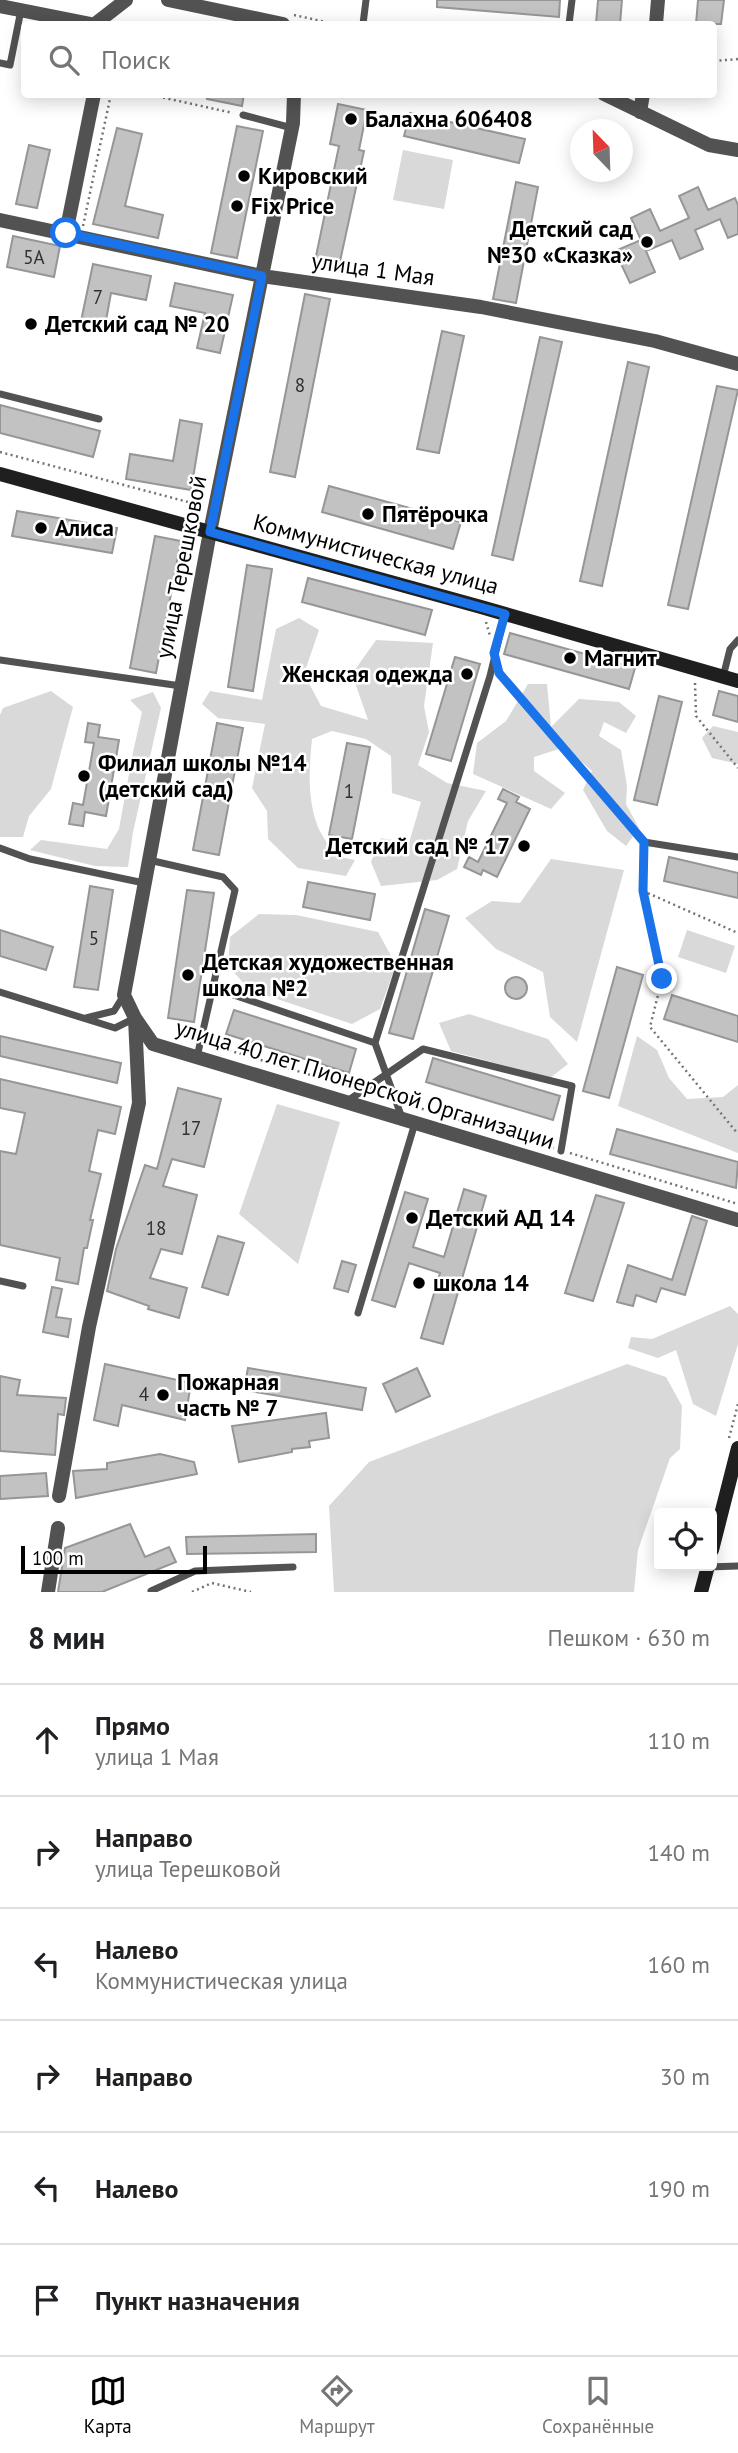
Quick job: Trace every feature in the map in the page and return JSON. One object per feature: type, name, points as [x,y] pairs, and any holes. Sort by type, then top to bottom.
[{"type":"street","points":[[110,12],[126,0]]},
{"type":"street","points":[[168,0],[269,21]]},
{"type":"street","points":[[656,21],[658,0]]},
{"type":"street","points":[[0,6],[78,21]]},
{"type":"street","points":[[66,233],[93,98]]},
{"type":"street","name":"улица Терешковой","points":[[124,995],[214,510],[292,126],[294,98]]},
{"type":"street","name":"улица Терешковой","points":[[292,126],[303,98]]},
{"type":"street","points":[[612,98],[709,145],[738,150]]},
{"type":"street","points":[[640,112],[642,98]]},
{"type":"street","name":"улица 1 Мая","points":[[0,220],[262,276],[481,307],[655,341],[738,364]]},
{"type":"street","name":"Коммунистическая улица","points":[[0,474],[738,681]]},
{"type":"street","points":[[59,1496],[89,1327],[139,1103],[135,1018],[124,995]]},
{"type":"street","name":"улица 40 лет Пионерской Организации","points":[[135,1018],[153,1044],[738,1220]]},
{"type":"street","points":[[717,1530],[738,1448]]},
{"type":"street","points":[[48,1592],[58,1528]]},
{"type":"street","points":[[701,1592],[707,1571]]},
{"type":"lane","points":[[363,21],[366,0]]},
{"type":"lane","points":[[569,21],[572,0]]},
{"type":"lane","points":[[0,63],[10,65],[21,10]]},
{"type":"lane","points":[[243,115],[292,126]]},
{"type":"lane","points":[[0,394],[99,418]]},
{"type":"lane","points":[[358,1313],[408,1121],[395,1100],[375,1043],[490,676],[505,614]]},
{"type":"lane","points":[[723,677],[730,649],[738,640]]},
{"type":"lane","points":[[0,660],[181,686]]},
{"type":"lane","points":[[644,842],[738,857]]},
{"type":"lane","points":[[0,848],[30,859],[145,883]]},
{"type":"lane","points":[[149,860],[223,877],[235,890],[197,1057]]},
{"type":"lane","points":[[213,988],[375,1043]]},
{"type":"lane","points":[[0,992],[115,1028],[135,1018]]},
{"type":"lane","points":[[84,1018],[114,1011],[124,995]]},
{"type":"lane","points":[[346,1102],[424,1049],[572,1086],[561,1151]]},
{"type":"lane","points":[[0,1281],[23,1286]]},
{"type":"lane","points":[[717,1566],[738,1566]]},
{"type":"lane","points":[[151,1592],[195,1571],[293,1567]]},
{"type":"path","points":[[717,61],[738,59]]},
{"type":"path","points":[[81,237],[110,98]]},
{"type":"path","points":[[165,98],[243,115]]},
{"type":"path","points":[[0,452],[214,510]]},
{"type":"path","points":[[486,622],[499,673],[644,842],[643,891],[662,979],[650,1027],[738,1134]]},
{"type":"path","points":[[695,679],[696,716],[738,768]]},
{"type":"path","points":[[643,891],[738,933]]},
{"type":"path","points":[[201,1042],[361,1090]]},
{"type":"path","points":[[395,1100],[738,1204]]},
{"type":"path","points":[[192,1592],[212,1583],[251,1592]]},
{"type":"shaded area","points":[[403,150],[453,160],[444,209],[393,200]]},
{"type":"shaded area","points":[[299,618],[319,630],[304,674],[321,706],[368,720],[352,674],[376,640],[433,643],[424,706],[429,732],[418,765],[447,783],[486,791],[468,821],[457,869],[437,880],[381,886],[371,862],[381,838],[409,843],[421,802],[392,793],[391,756],[366,739],[332,731],[312,739],[310,794],[318,827],[335,856],[355,860],[346,876],[298,868],[268,839],[267,811],[252,788],[265,724],[218,718],[202,704],[210,691],[262,700],[276,629]]},
{"type":"shaded area","points":[[528,684],[547,684],[551,727],[579,699],[619,702],[636,716],[626,733],[604,722],[599,736],[621,750],[627,786],[626,804],[639,828],[626,846],[607,831],[583,790],[592,771],[565,747],[534,757],[534,771],[565,793],[551,809],[473,774],[477,743],[506,721]]},
{"type":"shaded area","points":[[51,691],[73,707],[51,789],[29,816],[23,837],[0,837],[0,715],[3,708]]},
{"type":"shaded area","points":[[153,692],[161,708],[133,832],[128,867],[95,866],[30,850],[41,840],[107,849],[119,829],[142,712],[130,700]]},
{"type":"shaded area","points":[[713,726],[738,732],[738,764],[712,758],[702,738]]},
{"type":"shaded area","points":[[551,859],[624,870],[577,1042],[550,1017],[543,972],[496,949],[465,918],[492,901],[520,903]]},
{"type":"shaded area","points":[[259,914],[296,915],[378,932],[396,965],[380,1009],[352,1024],[250,990],[228,966],[230,937]]},
{"type":"shaded area","points":[[687,930],[735,946],[726,973],[678,957]]},
{"type":"shaded area","points":[[469,1014],[548,1039],[568,1064],[550,1078],[451,1051],[439,1023]]},
{"type":"shaded area","points":[[637,1036],[657,1050],[669,1078],[687,1099],[723,1097],[738,1085],[738,1153],[618,1106]]},
{"type":"shaded area","points":[[277,1104],[340,1122],[298,1264],[239,1214]]},
{"type":"shaded area","points":[[730,1306],[738,1314],[738,1344],[716,1416],[693,1404],[676,1350],[658,1358],[628,1348],[631,1337],[652,1339]]},
{"type":"shaded area","points":[[627,1364],[666,1377],[682,1406],[680,1449],[670,1458],[638,1550],[634,1592],[334,1592],[329,1506],[369,1462]]},
{"type":"building","points":[[437,0],[560,0],[559,17],[437,7]]},
{"type":"building","points":[[598,0],[622,0],[620,21],[596,21]]},
{"type":"building","points":[[698,0],[724,0],[721,24],[717,24],[717,21],[696,21]]},
{"type":"building","points":[[207,98],[243,98],[242,106]]},
{"type":"building","points":[[338,104],[367,110],[359,150],[364,151],[339,266],[315,261],[339,146],[330,144]]},
{"type":"building","points":[[410,113],[525,139],[519,163],[404,136]]},
{"type":"building","points":[[237,126],[263,131],[237,258],[211,253]]},
{"type":"building","points":[[117,128],[142,134],[125,206],[163,215],[158,238],[93,224]]},
{"type":"building","points":[[29,145],[50,150],[37,208],[16,204]]},
{"type":"building","points":[[516,182],[538,187],[516,303],[493,299]]},
{"type":"building","points":[[698,187],[708,210],[735,198],[738,205],[738,234],[728,238],[720,219],[695,230],[703,249],[680,259],[672,240],[646,251],[655,272],[630,283],[615,251],[641,240],[631,218],[650,209],[660,231],[689,218],[679,196]]},
{"type":"building","points":[[13,236],[60,246],[54,277],[7,267]]},
{"type":"building","points":[[93,264],[151,276],[146,300],[111,293],[105,326],[81,321]]},
{"type":"building","points":[[175,283],[233,295],[220,353],[197,348],[205,313],[170,306]]},
{"type":"building","points":[[305,294],[330,299],[295,477],[270,472]]},
{"type":"building","points":[[442,331],[464,336],[439,453],[417,449]]},
{"type":"building","points":[[540,337],[562,342],[513,560],[492,555]]},
{"type":"building","points":[[628,362],[649,367],[602,586],[580,581]]},
{"type":"building","points":[[717,386],[738,390],[688,609],[668,605]]},
{"type":"building","points":[[0,405],[100,431],[93,457],[0,433]]},
{"type":"building","points":[[180,420],[202,424],[191,490],[126,479],[130,454],[173,461]]},
{"type":"building","points":[[329,486],[461,522],[453,549],[322,512]]},
{"type":"building","points":[[17,511],[117,528],[112,553],[12,536]]},
{"type":"building","points":[[155,536],[181,541],[156,673],[130,668]]},
{"type":"building","points":[[247,565],[272,569],[253,691],[228,687]]},
{"type":"building","points":[[308,578],[432,610],[425,635],[302,602]]},
{"type":"building","points":[[510,633],[635,668],[629,689],[504,654]]},
{"type":"building","points":[[455,657],[480,664],[451,761],[426,754]]},
{"type":"building","points":[[719,691],[738,696],[738,722],[713,715]]},
{"type":"building","points":[[659,696],[682,702],[657,805],[634,800]]},
{"type":"building","points":[[88,723],[100,725],[98,737],[119,740],[106,816],[85,812],[83,826],[69,824],[73,803],[83,805],[94,743],[85,742]]},
{"type":"building","points":[[217,723],[243,728],[219,855],[193,850]]},
{"type":"building","points":[[347,743],[370,747],[352,839],[329,835]]},
{"type":"building","points":[[503,789],[519,797],[516,802],[530,809],[497,877],[483,870],[481,875],[464,867],[469,857],[478,862],[507,803],[498,799]]},
{"type":"building","points":[[669,857],[738,873],[738,898],[664,881]]},
{"type":"building","points":[[308,882],[375,894],[370,920],[303,907]]},
{"type":"building","points":[[90,886],[113,890],[98,990],[74,987]]},
{"type":"building","points":[[187,890],[214,893],[194,1022],[168,1018]]},
{"type":"building","points":[[425,909],[449,916],[413,1039],[389,1033]]},
{"type":"building","points":[[0,930],[53,947],[46,970],[0,956]]},
{"type":"building","points":[[617,967],[643,975],[609,1098],[583,1091]]},
{"type":"building","points":[[512,977],[520,977],[527,984],[527,992],[520,999],[512,999],[505,992],[505,984]]},
{"type":"building","points":[[672,995],[738,1016],[738,1042],[664,1019]]},
{"type":"building","points":[[234,1010],[356,1049],[349,1073],[226,1034]]},
{"type":"building","points":[[0,1036],[121,1063],[117,1083],[0,1056]]},
{"type":"building","points":[[433,1058],[560,1096],[553,1120],[426,1082]]},
{"type":"building","points":[[0,1079],[121,1107],[115,1134],[98,1130],[89,1171],[101,1174],[78,1284],[56,1280],[60,1258],[0,1245],[0,1151],[16,1154],[25,1113],[0,1108]]},
{"type":"building","points":[[178,1088],[221,1099],[204,1167],[172,1159],[163,1186],[197,1195],[182,1254],[161,1249],[150,1278],[187,1288],[179,1318],[148,1309],[149,1306],[107,1291],[116,1249],[145,1165],[157,1169]]},
{"type":"building","points":[[617,1129],[738,1162],[736,1188],[610,1154]]},
{"type":"building","points":[[464,1189],[486,1196],[443,1344],[421,1338],[440,1273],[409,1263],[395,1307],[372,1300],[405,1192],[428,1199],[413,1247],[444,1257]]},
{"type":"building","points":[[596,1195],[624,1203],[593,1301],[565,1293]]},
{"type":"building","points":[[692,1216],[707,1221],[685,1295],[661,1288],[656,1302],[636,1295],[633,1306],[617,1302],[628,1265],[672,1280]]},
{"type":"building","points":[[218,1236],[244,1243],[228,1295],[202,1287]]},
{"type":"building","points":[[342,1261],[356,1265],[348,1292],[334,1288]]},
{"type":"building","points":[[52,1287],[62,1289],[56,1317],[71,1319],[68,1337],[43,1332]]},
{"type":"building","points":[[105,1364],[191,1383],[185,1420],[122,1405],[118,1426],[94,1420]]},
{"type":"building","points":[[248,1368],[366,1388],[362,1410],[244,1390]]},
{"type":"building","points":[[417,1368],[430,1396],[396,1412],[383,1384]]},
{"type":"building","points":[[0,1376],[20,1380],[17,1395],[66,1398],[64,1415],[58,1414],[55,1455],[0,1451]]},
{"type":"building","points":[[326,1413],[329,1438],[309,1441],[310,1447],[292,1449],[292,1452],[239,1462],[232,1426]]},
{"type":"building","points":[[160,1454],[194,1462],[197,1474],[76,1498],[73,1471],[107,1469],[107,1463]]},
{"type":"building","points":[[46,1473],[48,1496],[0,1499],[0,1476]]},
{"type":"building","points":[[130,1524],[145,1557],[169,1547],[176,1562],[102,1592],[58,1592],[65,1548]]},
{"type":"building","points":[[316,1534],[316,1552],[187,1554],[186,1537]]},
{"type":"place","name":"Балахна 606408","points":[[351,119]]},
{"type":"place","name":"Кировский","points":[[244,176]]},
{"type":"place","name":"Fix Price","points":[[237,206]]},
{"type":"place","name":"Детский сад №30 «Сказка»","points":[[647,242]]},
{"type":"place","name":"Детский сад № 20","points":[[31,324]]},
{"type":"place","name":"Пятёрочка","points":[[368,514]]},
{"type":"place","name":"Алиса","points":[[41,528]]},
{"type":"place","name":"Магнит","points":[[570,658]]},
{"type":"place","name":"Женская одежда","points":[[467,674]]},
{"type":"place","name":"Филиал школы №14 (детский сад)","points":[[84,776]]},
{"type":"place","name":"Детский сад № 17","points":[[524,846]]},
{"type":"place","name":"Детская художественная школа №2","points":[[188,975]]},
{"type":"place","name":"Детский АД 14","points":[[412,1218]]},
{"type":"place","name":"школа 14","points":[[419,1283]]},
{"type":"place","name":"Пожарная часть № 7","points":[[163,1395]]},
{"type":"route","points":[[66,233],[262,276],[210,532],[505,614],[494,653],[499,673],[644,842],[643,891],[662,979]]}]
